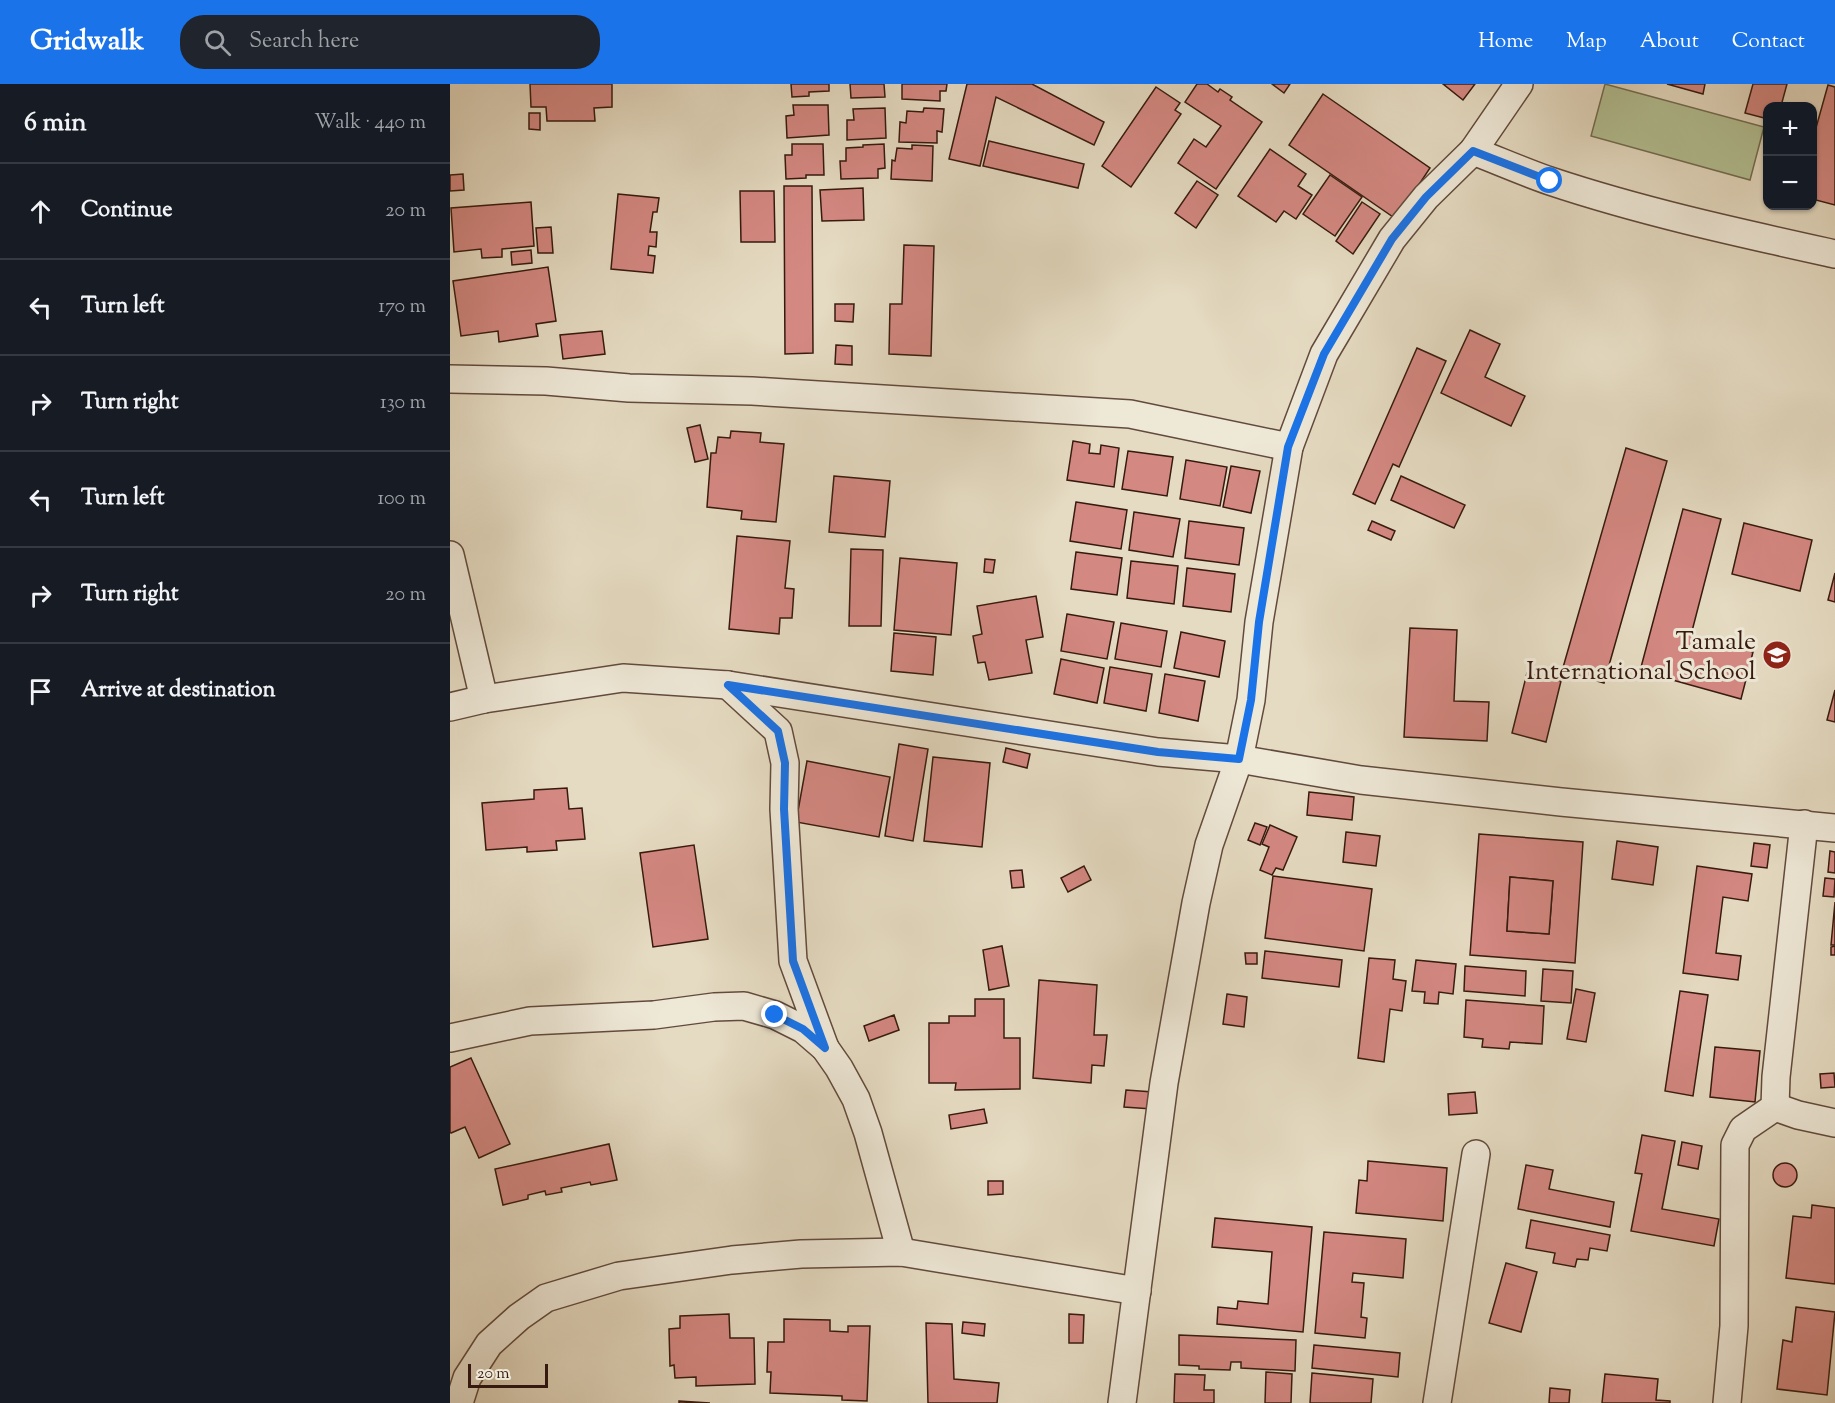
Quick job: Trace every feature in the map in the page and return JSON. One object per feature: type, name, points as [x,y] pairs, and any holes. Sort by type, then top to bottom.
[{"type":"street","points":[[1122,1403],[1164,1083],[1209,846],[1239,759],[1251,700],[1261,611],[1288,447],[1324,354],[1392,239],[1426,197],[1473,151],[1520,84]]},
{"type":"street","points":[[1473,151],[1550,181],[1640,207],[1736,232],[1835,254]]},
{"type":"street","points":[[450,379],[546,381],[629,388],[752,391],[1130,414],[1288,447]]},
{"type":"street","points":[[450,555],[484,699]]},
{"type":"street","points":[[450,706],[623,678],[728,685],[1158,752],[1239,759],[1361,780],[1835,828]]},
{"type":"street","points":[[728,685],[778,731],[785,763],[784,820],[793,961],[825,1048]]},
{"type":"street","points":[[1775,1107],[1776,1077],[1804,824]]},
{"type":"street","points":[[450,1038],[530,1021],[654,1015],[714,1007],[744,1006],[775,1015],[803,1029],[825,1048],[856,1099],[868,1133],[901,1252]]},
{"type":"street","points":[[1775,1107],[1798,1115],[1835,1123]]},
{"type":"street","points":[[1727,1403],[1734,1326],[1735,1145],[1743,1129],[1775,1107]]},
{"type":"street","points":[[1437,1403],[1476,1155]]},
{"type":"street","points":[[459,1403],[467,1378],[489,1344],[519,1317],[546,1298],[619,1276],[674,1267],[801,1254],[901,1252],[1137,1291]]},
{"type":"green space","points":[[1605,84],[1763,127],[1750,180],[1591,136]]},
{"type":"building","points":[[530,84],[612,84],[612,107],[594,108],[595,121],[547,121],[546,107],[531,107]]},
{"type":"building","points":[[791,84],[829,84],[829,91],[809,92],[809,96],[792,97]]},
{"type":"building","points":[[850,84],[884,84],[885,97],[851,98]]},
{"type":"building","points":[[902,84],[947,84],[946,91],[940,91],[940,101],[902,99]]},
{"type":"building","points":[[967,84],[1032,84],[1104,122],[1094,145],[996,97],[980,166],[949,159]]},
{"type":"building","points":[[1197,84],[1207,84],[1218,92],[1220,89],[1232,97],[1230,100],[1262,122],[1216,189],[1178,163],[1194,139],[1206,147],[1221,126],[1185,102]]},
{"type":"building","points":[[1272,84],[1290,84],[1284,93]]},
{"type":"building","points":[[1443,84],[1475,84],[1463,100]]},
{"type":"building","points":[[1667,84],[1705,84],[1703,94]]},
{"type":"building","points":[[1753,84],[1787,84],[1782,102],[1763,102],[1763,118],[1745,113]]},
{"type":"building","points":[[1828,85],[1835,87],[1835,205],[1817,200],[1817,124]]},
{"type":"building","points":[[1156,87],[1180,103],[1175,110],[1181,114],[1131,187],[1102,166]]},
{"type":"building","points":[[1323,94],[1430,168],[1396,219],[1289,145]]},
{"type":"building","points":[[793,105],[828,105],[829,135],[787,138],[786,116],[794,115]]},
{"type":"building","points":[[885,108],[886,138],[847,140],[847,120],[854,120],[853,109]]},
{"type":"building","points":[[924,108],[944,109],[942,132],[937,131],[937,143],[899,142],[900,122],[906,123],[907,111],[923,112]]},
{"type":"building","points":[[529,113],[540,113],[540,130],[529,129]]},
{"type":"building","points":[[989,141],[1084,164],[1078,188],[983,166]]},
{"type":"building","points":[[792,144],[823,144],[824,175],[806,175],[806,178],[786,179],[785,155],[792,155]]},
{"type":"building","points":[[884,144],[885,168],[878,169],[878,178],[841,179],[840,161],[846,161],[846,148]]},
{"type":"building","points":[[912,145],[933,146],[932,181],[891,179],[892,160],[895,161],[897,148],[912,149]]},
{"type":"building","points":[[1270,149],[1306,174],[1298,186],[1312,195],[1296,219],[1284,211],[1276,222],[1238,196]]},
{"type":"building","points":[[463,174],[464,190],[450,191],[450,175]]},
{"type":"building","points":[[1330,175],[1362,197],[1335,236],[1303,214]]},
{"type":"building","points":[[1197,181],[1218,195],[1196,228],[1175,213]]},
{"type":"building","points":[[784,186],[812,186],[813,353],[785,354]]},
{"type":"building","points":[[863,188],[864,220],[822,221],[820,190]]},
{"type":"building","points":[[740,191],[774,191],[775,242],[741,242]]},
{"type":"building","points":[[618,194],[659,198],[657,212],[653,212],[650,232],[657,232],[656,247],[649,246],[648,255],[655,256],[653,273],[611,269]]},
{"type":"building","points":[[531,202],[534,246],[502,249],[502,257],[482,258],[481,249],[454,252],[451,208]]},
{"type":"building","points":[[1362,202],[1380,214],[1353,254],[1336,241]]},
{"type":"building","points":[[551,227],[553,253],[538,253],[536,228]]},
{"type":"building","points":[[904,245],[934,246],[931,356],[889,354],[890,304],[902,304]]},
{"type":"building","points":[[531,250],[532,263],[512,265],[511,252]]},
{"type":"building","points":[[548,267],[556,321],[536,324],[538,336],[499,342],[498,331],[461,336],[453,281]]},
{"type":"building","points":[[835,304],[854,304],[853,322],[835,321]]},
{"type":"building","points":[[1470,330],[1500,344],[1485,377],[1525,396],[1511,426],[1441,393]]},
{"type":"building","points":[[602,331],[605,354],[563,359],[560,335]]},
{"type":"building","points":[[836,345],[852,346],[852,365],[835,364]]},
{"type":"building","points":[[1417,348],[1446,361],[1399,467],[1393,464],[1375,504],[1353,494]]},
{"type":"building","points":[[700,425],[708,459],[695,462],[687,428]]},
{"type":"building","points":[[731,431],[761,433],[760,442],[784,444],[776,522],[741,519],[742,511],[707,507],[711,453],[716,453],[718,437],[730,438]]},
{"type":"building","points":[[1073,441],[1090,444],[1089,453],[1100,454],[1101,445],[1119,448],[1114,487],[1067,480]]},
{"type":"building","points":[[1626,448],[1667,461],[1604,683],[1562,671]]},
{"type":"building","points":[[1128,451],[1173,457],[1167,496],[1122,489]]},
{"type":"building","points":[[1186,460],[1227,467],[1220,506],[1180,499]]},
{"type":"building","points":[[1231,466],[1260,471],[1251,513],[1223,507]]},
{"type":"building","points":[[834,476],[890,481],[885,537],[829,532]]},
{"type":"building","points":[[1401,476],[1465,505],[1454,528],[1391,500]]},
{"type":"building","points":[[1076,502],[1127,510],[1121,549],[1070,541]]},
{"type":"building","points":[[1683,509],[1721,519],[1691,635],[1753,652],[1741,699],[1640,671]]},
{"type":"building","points":[[1134,512],[1180,519],[1173,557],[1129,550]]},
{"type":"building","points":[[1189,521],[1244,528],[1239,565],[1185,558]]},
{"type":"building","points":[[1372,521],[1395,531],[1391,540],[1368,530]]},
{"type":"building","points":[[1744,523],[1812,540],[1800,591],[1732,574]]},
{"type":"building","points":[[737,536],[790,541],[785,588],[794,589],[792,618],[780,618],[779,634],[729,629]]},
{"type":"building","points":[[851,549],[883,550],[881,626],[849,626]]},
{"type":"building","points":[[1076,552],[1122,558],[1117,595],[1071,589]]},
{"type":"building","points":[[900,558],[957,563],[951,635],[894,630]]},
{"type":"building","points":[[985,559],[995,560],[993,573],[984,572]]},
{"type":"building","points":[[1131,561],[1178,566],[1174,604],[1127,598]]},
{"type":"building","points":[[1187,568],[1235,574],[1231,612],[1183,606]]},
{"type":"building","points":[[1835,573],[1835,602],[1828,600]]},
{"type":"building","points":[[1036,596],[1043,637],[1026,640],[1032,673],[989,680],[985,662],[978,663],[973,636],[982,634],[977,606]]},
{"type":"building","points":[[1067,614],[1114,622],[1107,659],[1061,651]]},
{"type":"building","points":[[1121,623],[1167,631],[1161,667],[1115,659]]},
{"type":"building","points":[[1410,628],[1457,630],[1454,701],[1489,702],[1487,741],[1404,737]]},
{"type":"building","points":[[1181,632],[1225,641],[1219,677],[1174,668]]},
{"type":"building","points":[[894,633],[936,637],[933,675],[891,671]]},
{"type":"building","points":[[1061,659],[1104,668],[1097,703],[1054,694]]},
{"type":"building","points":[[1110,667],[1152,674],[1146,711],[1104,703]]},
{"type":"building","points":[[1527,673],[1561,681],[1546,742],[1512,733]]},
{"type":"building","points":[[1165,674],[1205,681],[1198,721],[1159,713]]},
{"type":"building","points":[[1835,690],[1835,722],[1827,720]]},
{"type":"building","points":[[899,744],[928,749],[913,841],[885,836]]},
{"type":"building","points":[[1006,748],[1030,754],[1027,768],[1003,762]]},
{"type":"building","points":[[933,757],[990,763],[982,847],[924,841]]},
{"type":"building","points":[[807,761],[890,777],[879,837],[796,822]]},
{"type":"building","points":[[567,788],[569,809],[582,808],[585,839],[556,841],[557,850],[527,852],[527,847],[486,850],[482,803],[534,799],[534,790]]},
{"type":"building","points":[[1309,792],[1354,797],[1352,820],[1307,815]]},
{"type":"building","points":[[1255,823],[1267,827],[1260,845],[1248,840]]},
{"type":"building","points":[[1270,825],[1297,837],[1283,870],[1276,868],[1272,875],[1260,870],[1269,847],[1262,844]]},
{"type":"building","points":[[1346,832],[1380,836],[1376,866],[1343,862]]},
{"type":"building","points":[[1479,834],[1583,842],[1575,963],[1470,955]],"holes":[[[1510,877],[1553,881],[1549,934],[1507,931]]]},
{"type":"building","points":[[1617,841],[1658,847],[1653,885],[1612,879]]},
{"type":"building","points":[[1754,843],[1770,845],[1767,868],[1751,866]]},
{"type":"building","points":[[694,845],[708,939],[653,947],[640,853]]},
{"type":"building","points":[[1830,851],[1835,852],[1835,873],[1828,872]]},
{"type":"building","points":[[1084,866],[1091,880],[1068,892],[1061,878]]},
{"type":"building","points":[[1697,866],[1752,874],[1748,901],[1723,897],[1716,953],[1741,956],[1738,980],[1683,973]]},
{"type":"building","points":[[1022,870],[1024,887],[1012,888],[1010,871]]},
{"type":"building","points":[[1273,876],[1372,889],[1364,951],[1265,938]]},
{"type":"building","points":[[1510,877],[1553,881],[1549,934],[1507,931]]},
{"type":"building","points":[[1825,878],[1835,879],[1834,897],[1823,896]]},
{"type":"building","points":[[1835,902],[1835,945],[1831,945]]},
{"type":"building","points":[[1002,946],[1009,986],[989,990],[983,950]]},
{"type":"building","points":[[1835,946],[1835,955],[1831,955],[1831,947]]},
{"type":"building","points":[[1265,951],[1342,960],[1339,987],[1262,978]]},
{"type":"building","points":[[1245,953],[1257,953],[1257,964],[1246,964]]},
{"type":"building","points":[[1369,958],[1395,960],[1393,979],[1406,981],[1402,1011],[1390,1009],[1384,1062],[1358,1058]]},
{"type":"building","points":[[1416,960],[1456,964],[1453,994],[1439,992],[1438,1004],[1424,1003],[1425,992],[1412,991]]},
{"type":"building","points":[[1465,966],[1526,971],[1525,996],[1464,991]]},
{"type":"building","points":[[1543,969],[1573,971],[1571,1003],[1541,1001]]},
{"type":"building","points":[[1039,980],[1097,985],[1094,1035],[1107,1035],[1104,1066],[1092,1065],[1091,1083],[1033,1078]]},
{"type":"building","points":[[1576,989],[1595,993],[1586,1042],[1567,1039]]},
{"type":"building","points":[[1680,991],[1708,995],[1693,1096],[1665,1091]]},
{"type":"building","points":[[1227,994],[1247,997],[1244,1027],[1223,1024]]},
{"type":"building","points":[[975,999],[1004,999],[1004,1038],[1020,1038],[1020,1089],[955,1090],[956,1083],[929,1083],[929,1023],[949,1023],[949,1016],[975,1016]]},
{"type":"building","points":[[1466,1000],[1544,1006],[1542,1044],[1510,1042],[1509,1049],[1482,1047],[1483,1039],[1464,1037]]},
{"type":"building","points":[[894,1015],[899,1030],[869,1041],[864,1026]]},
{"type":"building","points":[[1715,1047],[1760,1051],[1755,1102],[1710,1097]]},
{"type":"building","points":[[471,1058],[510,1144],[479,1158],[465,1127],[450,1132],[450,1067]]},
{"type":"building","points":[[1834,1073],[1835,1087],[1821,1088],[1820,1074]]},
{"type":"building","points":[[1126,1090],[1153,1092],[1152,1109],[1124,1107]]},
{"type":"building","points":[[1475,1092],[1477,1113],[1449,1115],[1448,1094]]},
{"type":"building","points":[[984,1109],[987,1123],[951,1129],[949,1115]]},
{"type":"building","points":[[1642,1135],[1675,1141],[1662,1209],[1719,1219],[1714,1246],[1631,1231],[1642,1174],[1635,1173]]},
{"type":"building","points":[[1682,1142],[1702,1146],[1698,1169],[1678,1165]]},
{"type":"building","points":[[609,1144],[617,1180],[591,1185],[590,1182],[561,1188],[562,1192],[546,1195],[545,1191],[528,1195],[528,1199],[503,1205],[495,1169]]},
{"type":"building","points":[[1368,1161],[1447,1168],[1443,1221],[1356,1213],[1359,1180],[1367,1181]]},
{"type":"building","points":[[1785,1163],[1790,1164],[1796,1170],[1796,1180],[1790,1186],[1785,1187],[1780,1186],[1774,1180],[1773,1175],[1774,1170],[1780,1164]]},
{"type":"building","points":[[1526,1165],[1553,1170],[1549,1189],[1614,1202],[1610,1227],[1518,1209]]},
{"type":"building","points":[[988,1181],[1003,1181],[1003,1194],[988,1195]]},
{"type":"building","points":[[1812,1205],[1835,1208],[1835,1284],[1786,1278],[1793,1216],[1811,1218]]},
{"type":"building","points":[[1215,1218],[1312,1227],[1303,1332],[1217,1324],[1218,1307],[1237,1309],[1238,1301],[1268,1304],[1272,1252],[1212,1247]]},
{"type":"building","points":[[1531,1220],[1610,1235],[1607,1251],[1590,1248],[1588,1260],[1577,1259],[1575,1267],[1553,1263],[1555,1253],[1526,1248]]},
{"type":"building","points":[[1324,1232],[1406,1239],[1403,1278],[1353,1273],[1352,1282],[1364,1283],[1361,1317],[1367,1318],[1365,1338],[1315,1333]]},
{"type":"building","points":[[1506,1263],[1537,1272],[1521,1332],[1489,1323]]},
{"type":"building","points":[[1796,1307],[1835,1312],[1827,1395],[1777,1389],[1783,1340],[1792,1342]]},
{"type":"building","points":[[729,1314],[730,1338],[754,1338],[755,1384],[696,1386],[696,1377],[675,1378],[674,1365],[670,1366],[669,1329],[680,1328],[680,1316]]},
{"type":"building","points":[[1069,1314],[1084,1315],[1083,1343],[1069,1343]]},
{"type":"building","points":[[784,1319],[830,1320],[830,1331],[848,1332],[848,1326],[870,1326],[867,1401],[842,1400],[842,1396],[770,1393],[771,1372],[767,1372],[768,1342],[784,1342]]},
{"type":"building","points":[[963,1322],[985,1324],[984,1336],[962,1333]]},
{"type":"building","points":[[926,1323],[952,1324],[954,1379],[999,1383],[997,1403],[928,1403]]},
{"type":"building","points":[[1179,1335],[1296,1340],[1295,1371],[1241,1368],[1241,1362],[1231,1362],[1230,1370],[1199,1369],[1199,1366],[1179,1365]]},
{"type":"building","points":[[1314,1345],[1400,1353],[1398,1377],[1312,1368]]},
{"type":"building","points":[[1266,1372],[1292,1374],[1291,1403],[1265,1403]]},
{"type":"building","points":[[1312,1373],[1373,1379],[1371,1403],[1310,1403]]},
{"type":"building","points":[[1175,1374],[1205,1375],[1204,1390],[1214,1390],[1214,1403],[1174,1403]]},
{"type":"building","points":[[1605,1374],[1658,1379],[1656,1400],[1670,1401],[1670,1403],[1602,1403]]},
{"type":"building","points":[[1550,1388],[1570,1390],[1569,1403],[1549,1403]]},
{"type":"building","points":[[679,1401],[710,1403],[679,1403]]},
{"type":"place","name":"Tamale International School","points":[[1777,655]]},
{"type":"route","points":[[775,1015],[803,1029],[825,1048],[793,961],[784,809],[785,763],[778,731],[728,685],[1158,752],[1239,759],[1251,700],[1259,622],[1288,447],[1324,354],[1392,239],[1426,197],[1473,151],[1550,181]]}]
